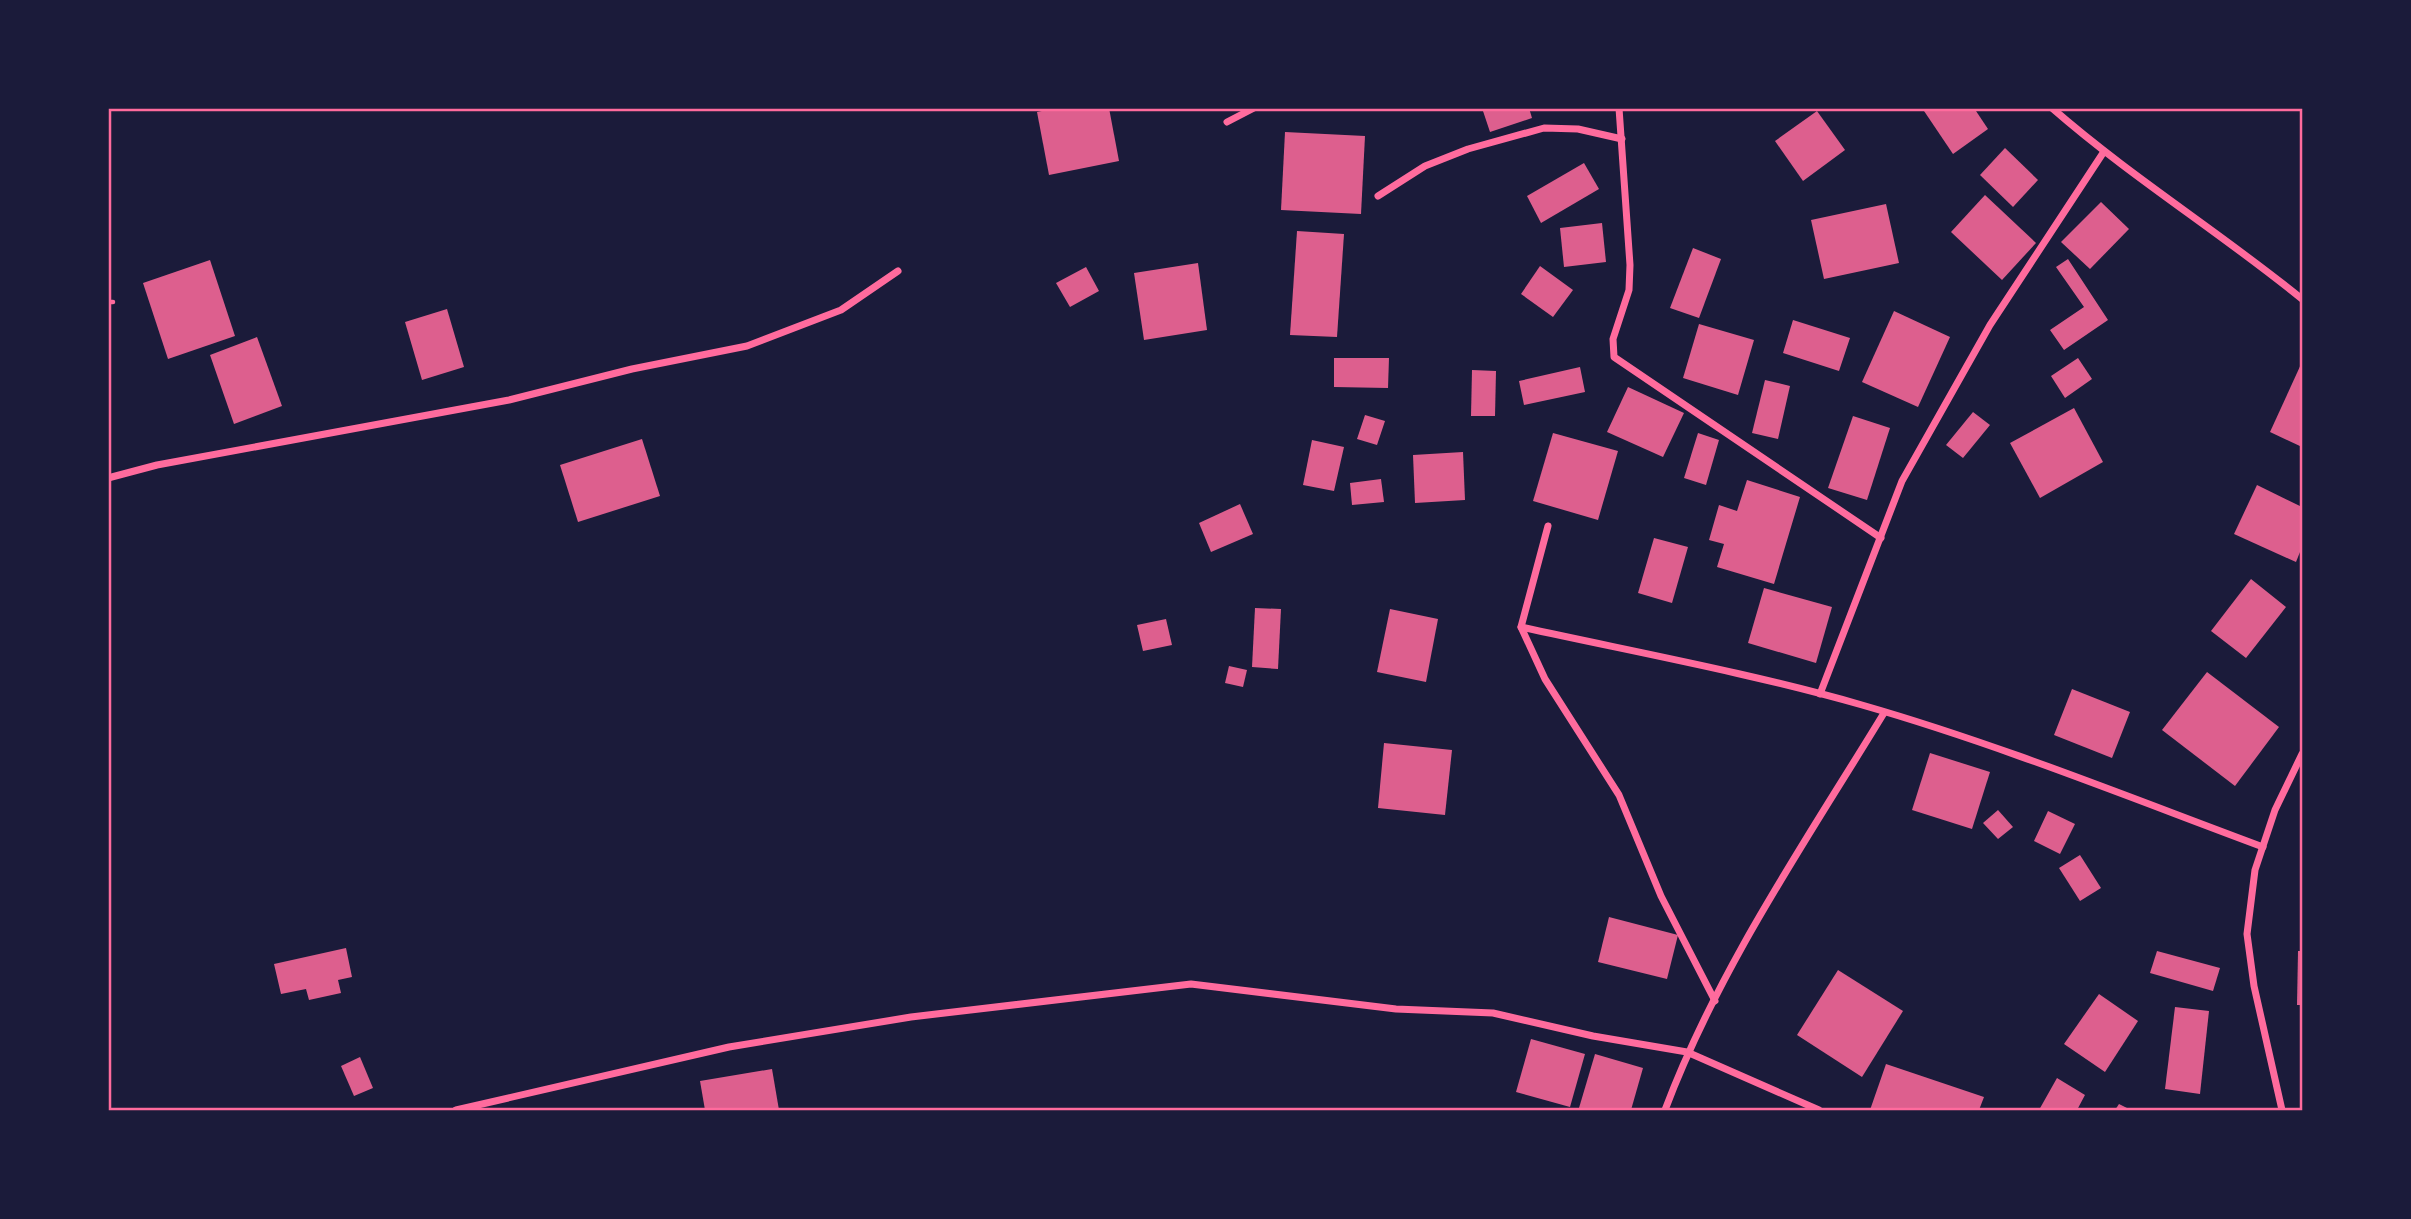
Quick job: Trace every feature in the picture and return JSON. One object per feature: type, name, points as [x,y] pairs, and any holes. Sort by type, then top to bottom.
[{"type":"street","points":[[1227,122],[1254,108]]},
{"type":"street","points":[[1619,108],[1629,290],[1613,339],[1614,357],[1881,538]]},
{"type":"street","points":[[2052,108],[2103,153],[2243,251],[2302,299]]},
{"type":"street","points":[[1378,196],[1425,166],[1468,149],[1544,128],[1578,129],[1622,139]]},
{"type":"street","points":[[1820,694],[1902,481],[1983,336],[2103,153]]},
{"type":"street","points":[[108,478],[157,465],[509,400],[632,369],[747,346],[841,310],[898,271]]},
{"type":"street","points":[[1548,526],[1521,627],[1545,679],[1619,795],[1661,896],[1715,1001]]},
{"type":"street","points":[[1521,627],[1820,694],[1884,713],[2263,847]]},
{"type":"street","points":[[1665,1111],[1687,1052],[1761,914],[1884,713]]},
{"type":"street","points":[[2282,1111],[2254,986],[2247,934],[2255,870],[2275,810],[2302,754]]},
{"type":"street","points":[[456,1111],[729,1046],[911,1017],[1191,984],[1396,1009],[1493,1013],[1593,1036],[1687,1052],[1819,1111]]},
{"type":"building","points":[[1056,108],[1109,108],[1119,161],[1049,175],[1037,112]]},
{"type":"building","points":[[1482,108],[1529,108],[1532,118],[1490,132]]},
{"type":"building","points":[[1922,108],[1974,108],[1988,129],[1953,154]]},
{"type":"building","points":[[1817,111],[1845,150],[1803,181],[1775,141]]},
{"type":"building","points":[[1285,132],[1365,136],[1361,214],[1281,210]]},
{"type":"building","points":[[2005,148],[2038,180],[2013,207],[1980,175]]},
{"type":"building","points":[[1584,163],[1599,189],[1541,223],[1527,196]]},
{"type":"building","points":[[1985,195],[2036,243],[2002,280],[1951,232]]},
{"type":"building","points":[[2101,202],[2129,229],[2090,269],[2061,242]]},
{"type":"building","points":[[1886,204],[1899,263],[1824,279],[1811,220]]},
{"type":"building","points":[[1602,223],[1606,262],[1564,267],[1560,228]]},
{"type":"building","points":[[1297,231],[1344,234],[1337,337],[1290,335]]},
{"type":"building","points":[[1693,248],[1721,259],[1699,318],[1670,308]]},
{"type":"building","points":[[2068,259],[2108,320],[2064,350],[2050,330],[2084,307],[2056,267]]},
{"type":"building","points":[[210,260],[235,336],[168,359],[143,283]]},
{"type":"building","points":[[1198,263],[1207,330],[1144,340],[1134,273]]},
{"type":"building","points":[[1540,266],[1573,290],[1553,317],[1521,294]]},
{"type":"building","points":[[1086,267],[1099,291],[1070,307],[1056,283]]},
{"type":"building","points":[[447,309],[464,367],[422,380],[405,322]]},
{"type":"building","points":[[1894,311],[1950,337],[1918,407],[1862,382]]},
{"type":"building","points":[[1793,320],[1850,338],[1839,371],[1783,353]]},
{"type":"building","points":[[1699,324],[1754,340],[1738,395],[1683,378]]},
{"type":"building","points":[[257,337],[282,406],[234,424],[210,355]]},
{"type":"building","points":[[1334,358],[1389,358],[1388,388],[1334,387]]},
{"type":"building","points":[[2078,358],[2092,379],[2065,398],[2051,376]]},
{"type":"building","points":[[2302,362],[2302,447],[2270,432]]},
{"type":"building","points":[[1580,367],[1585,392],[1524,405],[1519,381]]},
{"type":"building","points":[[1472,370],[1496,371],[1495,416],[1471,416]]},
{"type":"building","points":[[1765,380],[1790,386],[1778,439],[1752,433]]},
{"type":"building","points":[[1628,387],[1684,413],[1663,457],[1607,432]]},
{"type":"building","points":[[2074,408],[2103,462],[2040,498],[2010,443]]},
{"type":"building","points":[[1973,412],[1990,425],[1963,458],[1946,445]]},
{"type":"building","points":[[1365,415],[1385,421],[1377,445],[1357,439]]},
{"type":"building","points":[[1853,416],[1890,428],[1867,500],[1828,488]]},
{"type":"building","points":[[1553,433],[1618,451],[1598,520],[1533,501]]},
{"type":"building","points":[[1698,433],[1719,440],[1706,485],[1684,478]]},
{"type":"building","points":[[642,439],[660,496],[578,522],[560,465]]},
{"type":"building","points":[[1312,440],[1344,447],[1334,491],[1303,485]]},
{"type":"building","points":[[1463,452],[1465,500],[1415,503],[1413,455]]},
{"type":"building","points":[[1381,479],[1384,502],[1352,505],[1350,483]]},
{"type":"building","points":[[1747,480],[1800,497],[1774,584],[1717,567],[1724,544],[1709,540],[1719,505],[1737,511]]},
{"type":"building","points":[[2257,485],[2302,507],[2302,547],[2296,562],[2234,534]]},
{"type":"building","points":[[1240,504],[1253,534],[1211,552],[1199,523]]},
{"type":"building","points":[[1654,538],[1688,547],[1672,603],[1638,593]]},
{"type":"building","points":[[2251,579],[2286,607],[2246,658],[2211,631]]},
{"type":"building","points":[[1764,588],[1832,607],[1816,663],[1748,643]]},
{"type":"building","points":[[1255,608],[1281,609],[1278,669],[1252,667]]},
{"type":"building","points":[[1390,609],[1438,619],[1426,682],[1377,672]]},
{"type":"building","points":[[1166,619],[1172,645],[1143,651],[1137,625]]},
{"type":"building","points":[[1229,666],[1247,670],[1243,687],[1225,683]]},
{"type":"building","points":[[2207,672],[2279,727],[2235,786],[2162,730]]},
{"type":"building","points":[[2072,689],[2130,712],[2112,758],[2054,735]]},
{"type":"building","points":[[1384,743],[1452,750],[1445,815],[1378,808]]},
{"type":"building","points":[[1930,753],[1990,772],[1972,829],[1912,810]]},
{"type":"building","points":[[1998,810],[2013,827],[1998,839],[1983,823]]},
{"type":"building","points":[[2048,811],[2075,824],[2060,854],[2034,841]]},
{"type":"building","points":[[2080,855],[2101,888],[2080,901],[2059,868]]},
{"type":"building","points":[[1609,917],[1678,935],[1667,979],[1598,962]]},
{"type":"building","points":[[346,948],[352,977],[338,980],[341,993],[309,1000],[306,989],[281,994],[274,964]]},
{"type":"building","points":[[2157,951],[2220,968],[2213,991],[2150,973]]},
{"type":"building","points":[[2298,951],[2302,951],[2302,1005],[2297,1005]]},
{"type":"building","points":[[1838,970],[1903,1011],[1862,1077],[1797,1035]]},
{"type":"building","points":[[2099,994],[2138,1021],[2105,1072],[2064,1044]]},
{"type":"building","points":[[2175,1007],[2209,1011],[2200,1094],[2165,1089]]},
{"type":"building","points":[[1531,1039],[1585,1054],[1570,1107],[1516,1092]]},
{"type":"building","points":[[1595,1054],[1643,1068],[1631,1110],[1579,1108]]},
{"type":"building","points":[[360,1057],[373,1088],[354,1096],[341,1066]]},
{"type":"building","points":[[1886,1064],[1984,1097],[1979,1110],[1870,1110]]},
{"type":"building","points":[[772,1069],[779,1110],[705,1110],[700,1081]]},
{"type":"building","points":[[2057,1078],[2085,1095],[2077,1110],[2039,1110]]},
{"type":"building","points":[[2119,1104],[2131,1110],[2115,1110]]}]
